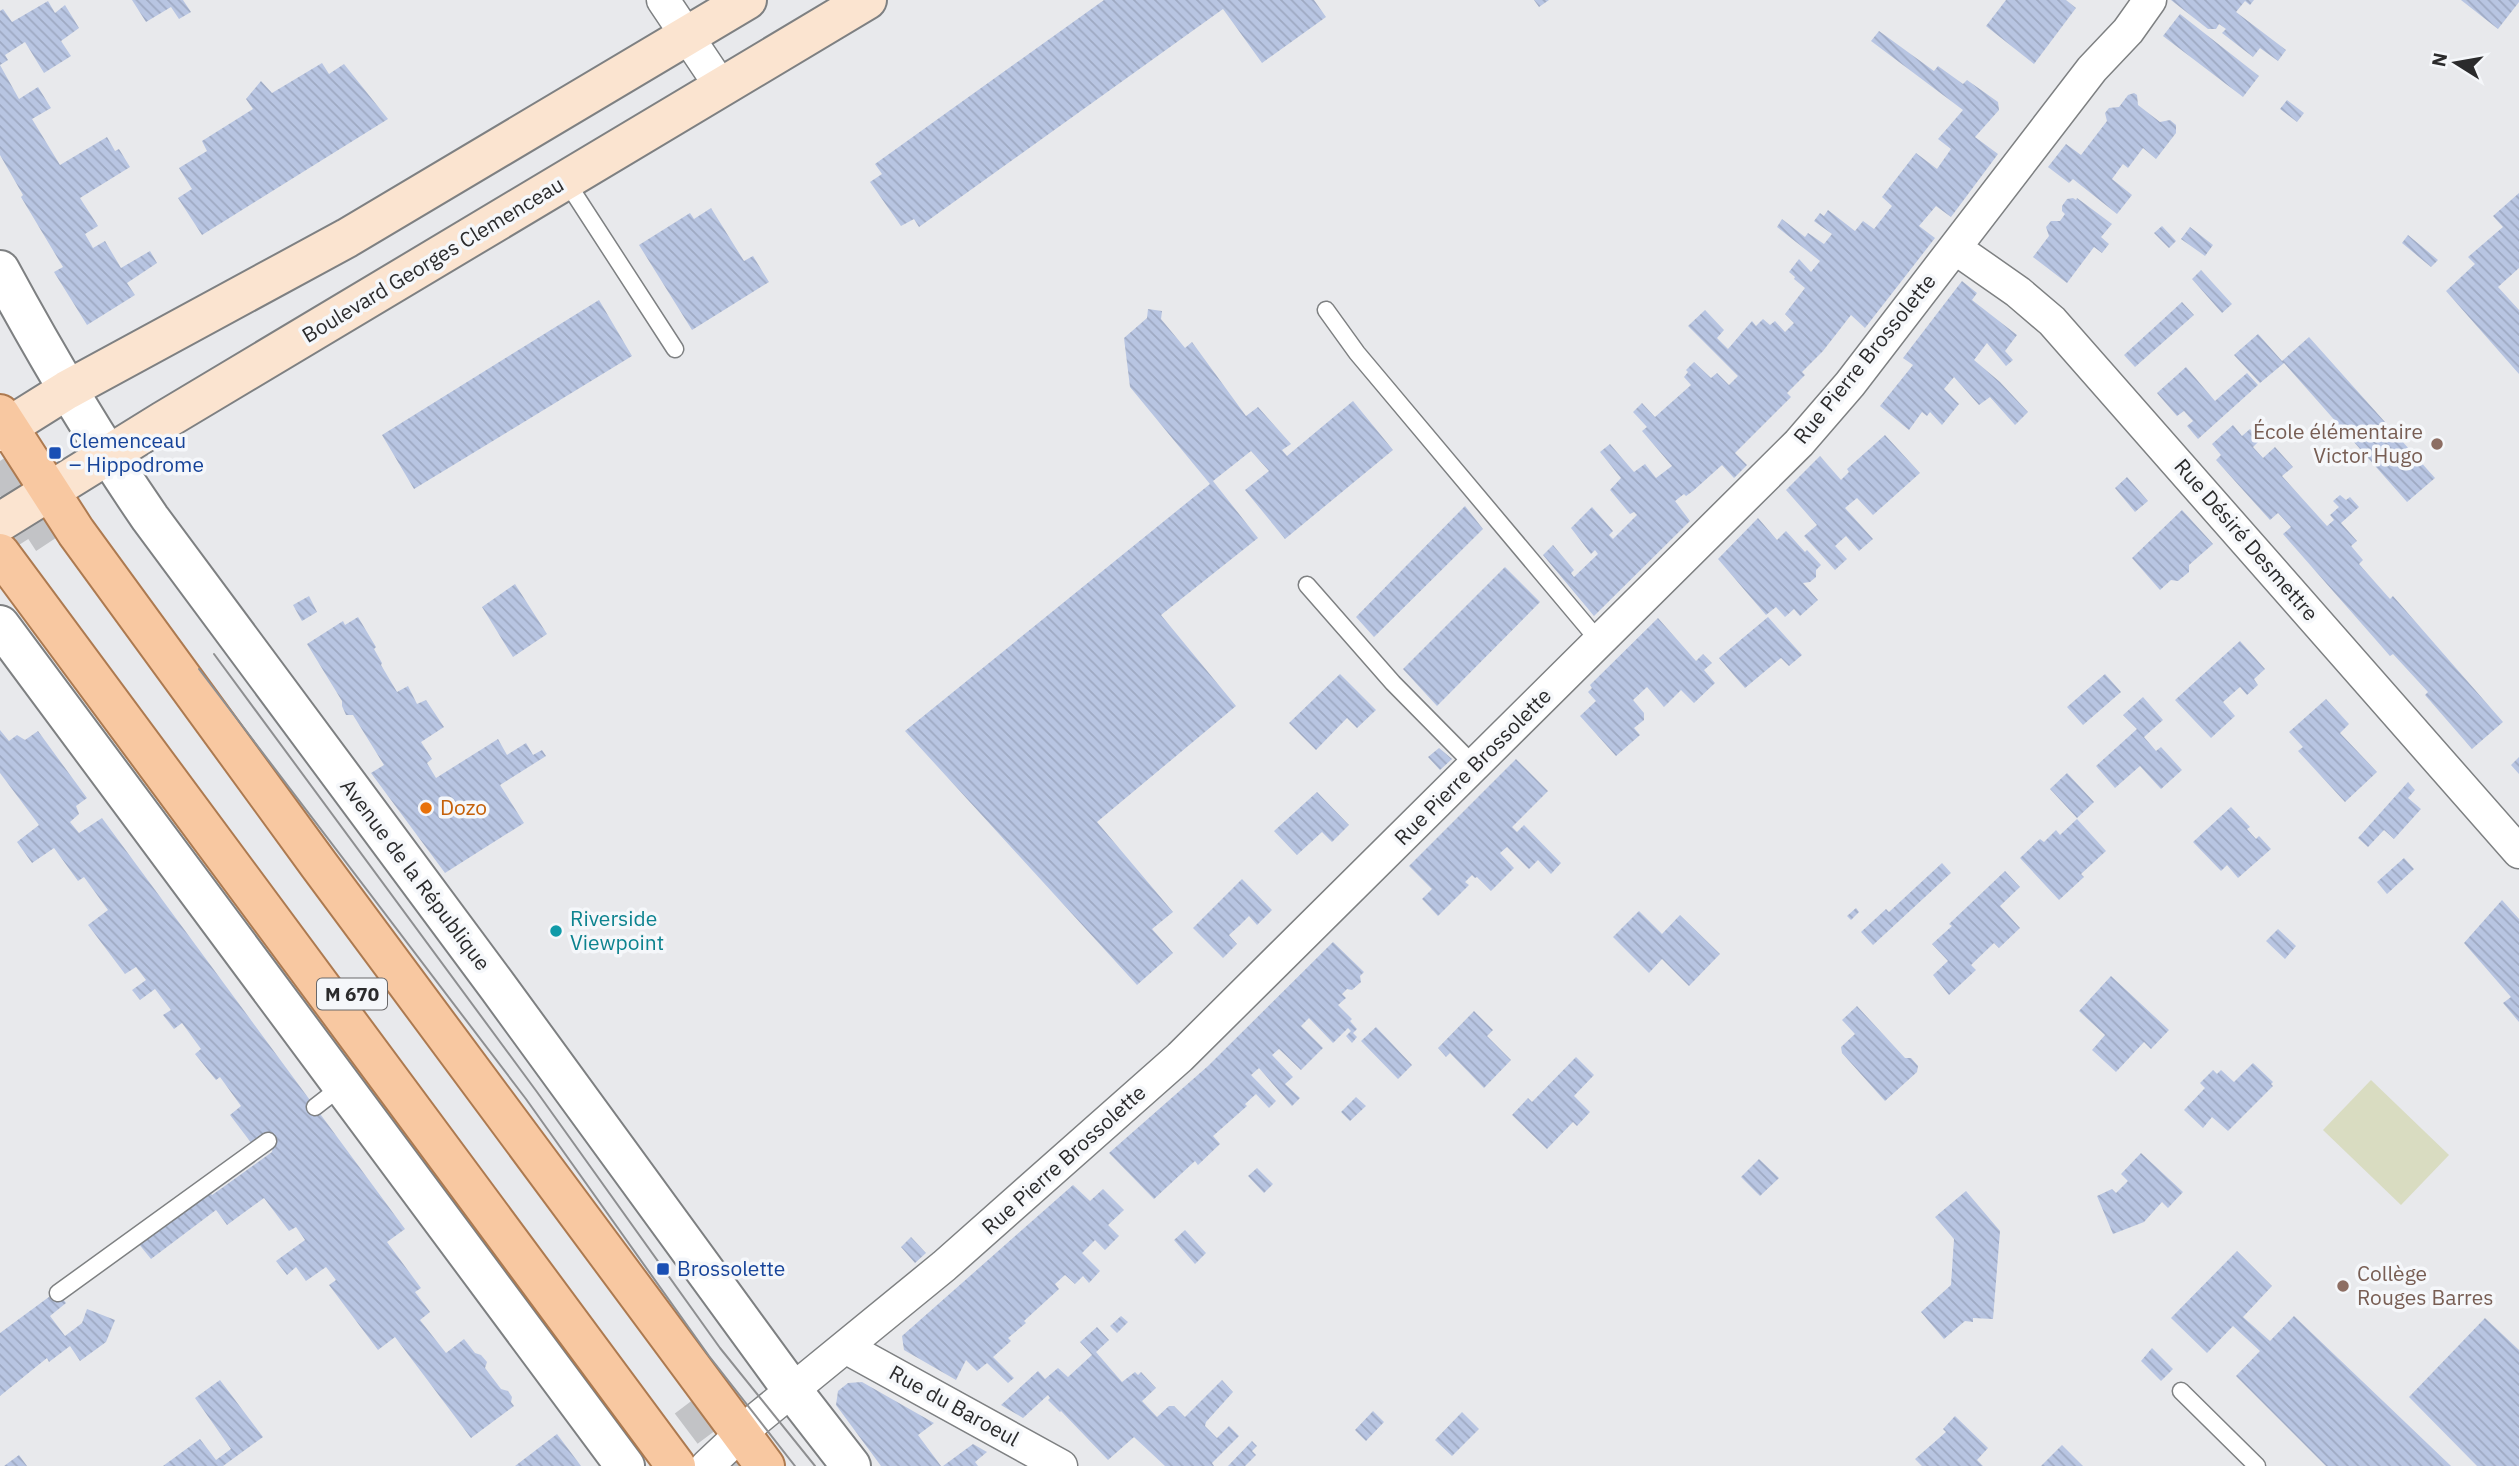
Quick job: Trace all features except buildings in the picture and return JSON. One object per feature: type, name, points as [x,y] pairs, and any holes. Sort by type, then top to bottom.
[{"type":"main road","points":[[747,0],[347,238],[3,424],[76,532],[319,865],[721,1452],[765,1466]]},
{"type":"main road","name":"Boulevard Georges Clemenceau","points":[[0,522],[867,0]]},
{"type":"main road","points":[[27,551],[676,1466]]},
{"type":"main road","name":"M 670","points":[[27,551],[79,581],[683,1415]]},
{"type":"street","points":[[663,0],[722,88]]},
{"type":"street","name":"Rue Pierre Brossolette","points":[[721,1452],[944,1266],[1180,1057],[1799,443],[1850,384],[2092,69],[2127,31],[2150,0]]},
{"type":"street","name":"Rue Désiré Desmettre","points":[[1955,248],[2018,292],[2052,321],[2519,852]]},
{"type":"street","name":"Avenue de la République","points":[[0,270],[107,456],[165,538],[490,976],[792,1391],[851,1466]]},
{"type":"street","points":[[0,625],[328,1096],[625,1466]]},
{"type":"street","name":"Rue du Baroeul","points":[[845,1347],[1062,1466]]},
{"type":"lane","points":[[566,181],[675,349]]},
{"type":"lane","points":[[1326,310],[1357,353],[1599,641]]},
{"type":"lane","points":[[1307,584],[1393,683],[1474,765]]},
{"type":"lane","points":[[58,1293],[268,1141]]},
{"type":"lane","points":[[2181,1391],[2257,1466]]},
{"type":"green space","points":[[2371,1080],[2449,1155],[2401,1205],[2323,1130]]},
{"type":"tunnel","points":[[0,461],[53,542]]},
{"type":"tunnel","points":[[0,512],[30,559]]},
{"type":"tunnel","points":[[690,1402],[738,1466]]},
{"type":"tram line","points":[[214,654],[537,1092],[720,1348],[815,1466]]},
{"type":"tram line","points":[[199,669],[526,1099],[709,1356],[795,1466]]},
{"type":"place","name":"École élémentaire Victor Hugo","points":[[2437,444]]},
{"type":"place","name":"Clemenceau – Hippodrome","points":[[55,453]]},
{"type":"place","name":"Dozo","points":[[426,808]]},
{"type":"place","name":"Riverside Viewpoint","points":[[556,931]]},
{"type":"place","name":"Brossolette","points":[[663,1269]]},
{"type":"place","name":"Collège Rouges Barres","points":[[2343,1286]]}]
